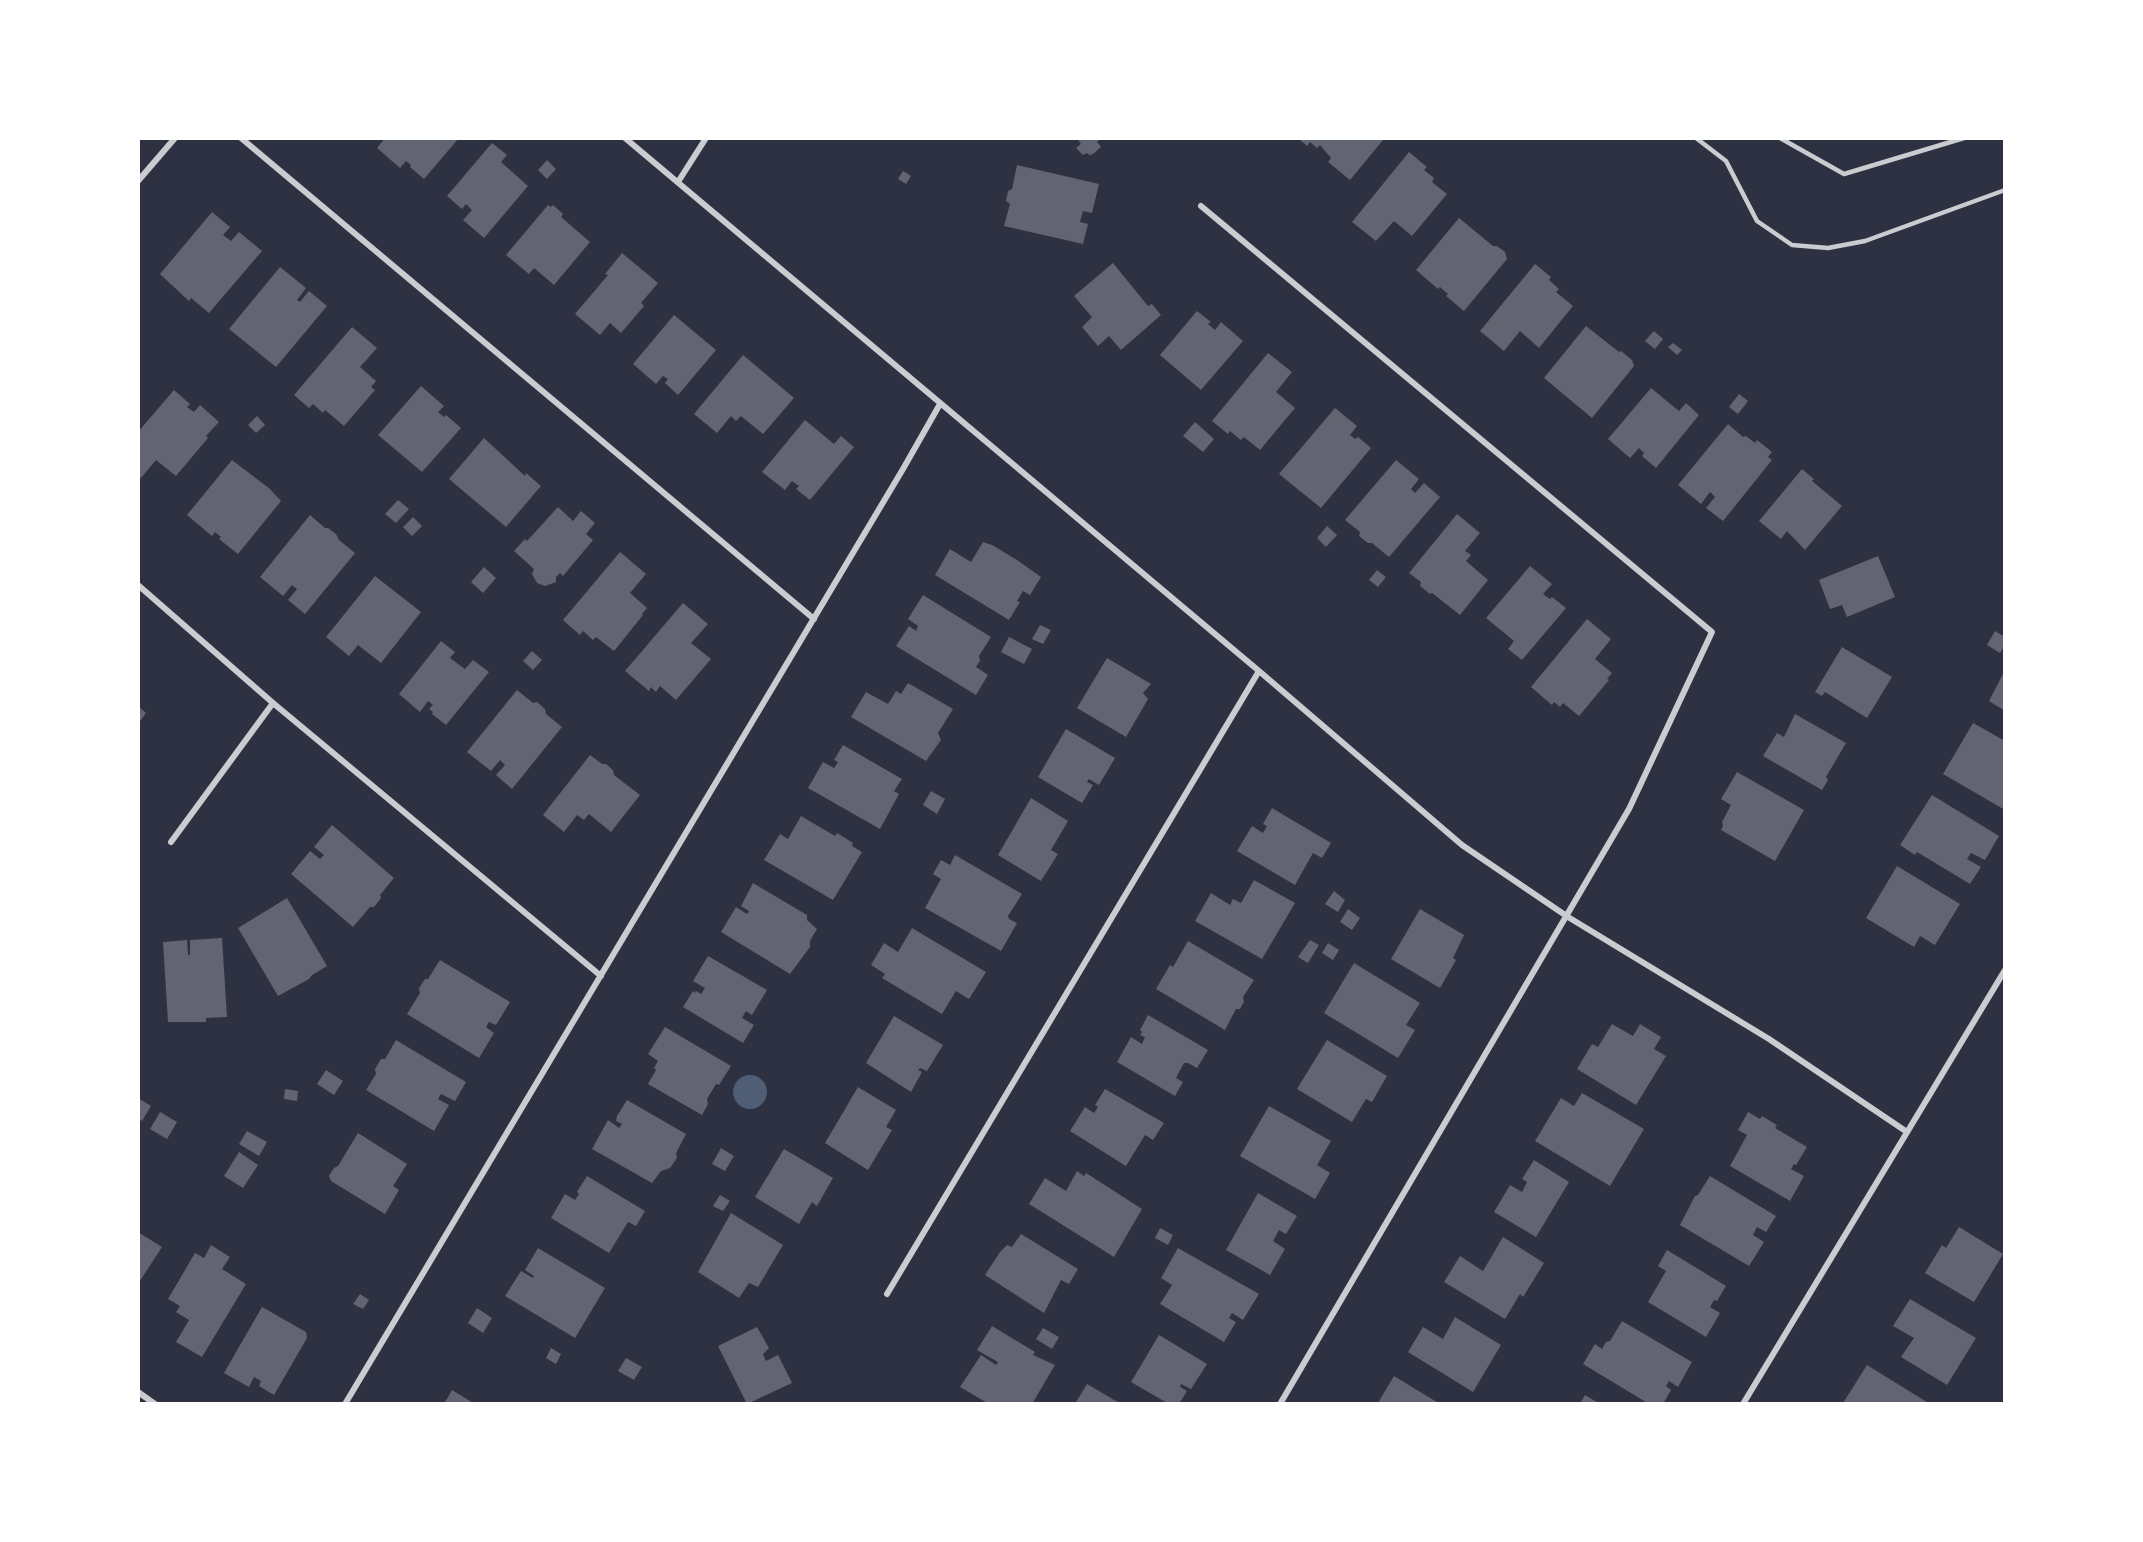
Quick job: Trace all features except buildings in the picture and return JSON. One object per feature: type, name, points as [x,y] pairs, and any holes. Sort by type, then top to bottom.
[{"type":"street","points":[[138,181],[175,138]]},
{"type":"street","points":[[241,138],[814,619]]},
{"type":"street","points":[[626,138],[1462,845],[1568,916],[1769,1039],[1907,1132]]},
{"type":"street","points":[[678,182],[706,138]]},
{"type":"street","points":[[1201,206],[1712,632],[1629,808],[1568,916],[1280,1404]]},
{"type":"street","points":[[345,1404],[940,404]]},
{"type":"street","points":[[138,585],[273,703],[601,976]]},
{"type":"street","points":[[887,1294],[1259,671]]},
{"type":"street","points":[[171,842],[273,703]]},
{"type":"street","points":[[1743,1404],[2005,970]]},
{"type":"street","points":[[138,1392],[155,1404]]},
{"type":"lane","points":[[1696,138],[1726,161],[1757,221],[1792,245],[1828,248],[1864,241],[2005,190]]},
{"type":"lane","points":[[1781,139],[1787,138]]},
{"type":"lane","points":[[1781,139],[1844,174],[1964,138]]},
{"type":"water","points":[[750,1075],[762,1080],[767,1092],[762,1104],[750,1109],[738,1104],[733,1092],[738,1080]]}]
